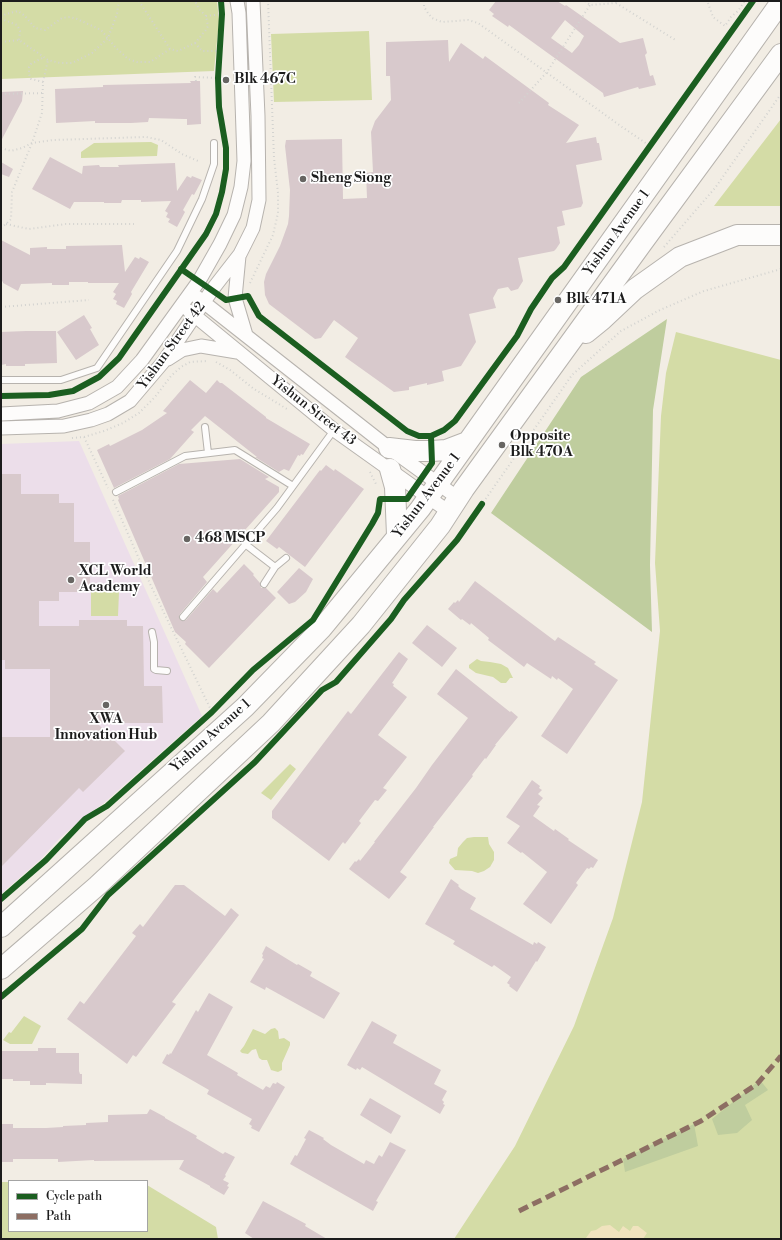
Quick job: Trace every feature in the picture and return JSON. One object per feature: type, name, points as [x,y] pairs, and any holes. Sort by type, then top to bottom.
[{"type":"main road","name":"Yishun Avenue 1","points":[[1,927],[245,707],[322,628],[397,535],[420,509],[776,6]]},
{"type":"main road","name":"Yishun Avenue 1","points":[[1,969],[97,886],[270,723],[361,625],[440,526],[565,349],[781,54]]},
{"type":"main road","points":[[565,349],[602,320],[635,289],[680,257],[736,235],[781,235]]},
{"type":"main road","points":[[389,448],[415,451],[446,450],[467,442]]},
{"type":"main road","points":[[390,469],[396,487],[397,535]]},
{"type":"street","name":"Yishun Street 42","points":[[1,414],[58,411],[89,403],[117,387],[142,360],[199,281],[220,244],[234,215],[241,187],[244,161],[239,13],[237,1]]},
{"type":"street","name":"Yishun Street 42","points":[[1,428],[64,426],[91,420],[108,414],[130,401],[164,361],[240,254],[253,228],[259,200],[258,116],[252,1]]},
{"type":"street","points":[[240,254],[235,298],[246,336]]},
{"type":"street","name":"Yishun Street 43","points":[[191,292],[389,448],[433,491]]},
{"type":"street","name":"Yishun Street 43","points":[[181,305],[207,328],[239,352],[334,430],[390,469],[433,491],[454,505]]},
{"type":"street","points":[[164,361],[182,350],[202,346],[239,352]]},
{"type":"lane","points":[[1,380],[61,380],[97,368],[177,252],[202,199],[214,164],[214,143]]},
{"type":"lane","points":[[205,427],[208,453]]},
{"type":"lane","points":[[183,617],[277,508],[334,430]]},
{"type":"lane","points":[[116,492],[185,456],[235,450],[293,486]]},
{"type":"lane","points":[[245,544],[275,567]]},
{"type":"lane","points":[[264,584],[275,567],[286,558]]},
{"type":"lane","points":[[152,632],[154,642],[154,669],[167,671]]},
{"type":"path","points":[[1,42],[19,40],[48,60],[60,63],[72,63],[79,61],[92,53],[108,38],[120,1]]},
{"type":"path","points":[[139,1],[170,49],[178,51],[195,44],[208,26],[206,16],[199,9],[195,1]]},
{"type":"path","points":[[424,1],[424,7],[432,18],[442,22],[468,20],[478,23],[650,146]]},
{"type":"path","points":[[585,1],[590,5],[616,2],[677,41]]},
{"type":"path","points":[[708,3],[713,17],[725,26],[731,16],[738,11],[745,1]]},
{"type":"path","points":[[739,20],[753,1]]},
{"type":"path","points":[[519,103],[547,72],[590,5]]},
{"type":"path","points":[[19,40],[20,31],[18,25],[1,18],[6,14],[18,11],[26,16],[35,28],[45,30],[62,18],[77,18],[101,30],[116,48],[128,59],[137,62],[150,62],[170,49]]},
{"type":"path","points":[[206,16],[222,11],[222,22]]},
{"type":"path","points":[[195,44],[202,51],[219,54],[220,44]]},
{"type":"path","points":[[43,82],[31,79],[28,74],[28,70],[31,64],[44,57]]},
{"type":"path","points":[[1,228],[10,219],[12,192],[42,113],[44,93],[43,82],[48,60]]},
{"type":"path","points":[[196,81],[195,77],[218,74],[218,85]]},
{"type":"path","points":[[1,94],[44,93]]},
{"type":"path","points":[[660,252],[715,188],[781,94]]},
{"type":"path","points":[[1,148],[11,151],[22,148],[32,142],[53,140],[146,137],[161,140],[182,154],[198,161]]},
{"type":"path","points":[[646,152],[655,140]]},
{"type":"path","points":[[6,224],[29,228],[66,224],[134,224]]},
{"type":"path","points":[[457,540],[572,375],[621,331],[660,310],[704,291],[781,269]]},
{"type":"path","points":[[1,307],[89,300]]},
{"type":"path","points":[[84,436],[151,586],[212,712]]},
{"type":"path","points":[[206,717],[217,706]]},
{"type":"shaded area","name":"XCL World Academy","points":[[79,441],[202,716],[104,803],[84,817],[59,839],[40,860],[1,894],[1,444]]},
{"type":"green space","points":[[1,1],[217,1],[219,21],[214,71],[1,79]]},
{"type":"green space","points":[[369,31],[372,100],[274,102],[271,34]]},
{"type":"green space","points":[[781,119],[781,206],[714,206]]},
{"type":"green space","points":[[151,142],[158,145],[157,156],[81,158],[81,152],[94,143]]},
{"type":"green space","points":[[667,319],[653,410],[650,565],[652,632],[491,513],[581,377]]},
{"type":"green space","points":[[676,332],[781,360],[781,1239],[454,1239],[515,1146],[574,1026],[613,918],[642,802],[660,631],[655,563],[661,416],[666,373]]},
{"type":"green space","points":[[91,591],[119,592],[118,616],[91,616]]},
{"type":"green space","points":[[477,659],[501,664],[508,668],[513,678],[510,678],[506,683],[501,683],[493,677],[476,673],[469,668],[469,665]]},
{"type":"green space","points":[[290,764],[296,769],[271,800],[261,793]]},
{"type":"green space","points":[[488,837],[489,844],[494,852],[494,860],[490,867],[478,873],[472,871],[455,870],[449,863],[450,859],[457,856],[458,848],[467,838]]},
{"type":"green space","points":[[24,1016],[41,1026],[32,1044],[10,1044],[3,1040],[9,1032],[11,1033]]},
{"type":"green space","points":[[275,1028],[278,1031],[279,1039],[284,1038],[290,1042],[282,1063],[282,1070],[278,1072],[271,1070],[267,1060],[262,1060],[259,1058],[256,1049],[252,1050],[248,1054],[240,1051],[253,1029],[265,1034],[271,1029]]},
{"type":"green space","points":[[760,1080],[768,1090],[745,1105],[752,1120],[737,1133],[718,1135],[712,1119]]},
{"type":"green space","points":[[694,1124],[698,1146],[625,1172],[623,1159]]},
{"type":"green space","points":[[1,1182],[8,1182],[8,1232],[148,1232],[148,1186],[216,1227],[218,1239],[1,1239]]},
{"type":"sand","points":[[610,1225],[619,1232],[623,1226],[630,1231],[633,1226],[638,1226],[647,1233],[643,1239],[586,1238],[591,1231],[602,1226]]},
{"type":"building","points":[[496,1],[557,1],[565,6],[566,5],[620,43],[643,38],[647,53],[645,55],[650,76],[653,75],[656,85],[639,89],[638,87],[604,97],[603,93],[509,25],[508,27],[492,16],[494,14],[489,10]],"holes":[[[565,20],[584,36],[572,53],[551,38]]]},
{"type":"building","points":[[448,40],[449,62],[461,43],[483,59],[485,56],[549,103],[548,105],[579,125],[566,143],[596,137],[597,143],[599,143],[602,160],[576,165],[583,203],[581,207],[562,211],[565,225],[557,227],[560,243],[556,249],[554,251],[518,258],[523,281],[518,289],[511,291],[508,287],[498,289],[493,298],[496,308],[469,314],[476,342],[461,366],[442,371],[444,381],[427,385],[427,383],[409,387],[409,390],[394,392],[345,357],[358,338],[334,320],[321,338],[315,339],[269,304],[265,295],[264,282],[266,274],[280,246],[288,224],[290,190],[285,146],[286,140],[342,139],[343,199],[367,198],[366,173],[373,172],[371,132],[375,121],[391,100],[390,76],[386,76],[386,42]]},
{"type":"building","points":[[190,81],[200,81],[201,124],[187,125],[187,119],[149,118],[148,122],[131,123],[95,123],[95,121],[56,123],[55,89],[103,87],[103,85],[191,83]]},
{"type":"building","points":[[23,91],[22,101],[1,141],[1,92]]},
{"type":"building","points":[[50,157],[82,174],[83,166],[99,165],[100,167],[119,167],[118,165],[175,163],[177,191],[187,176],[191,178],[192,176],[202,180],[194,195],[192,194],[183,210],[185,212],[177,227],[168,222],[170,219],[166,217],[168,213],[165,211],[171,201],[141,202],[141,200],[122,200],[121,203],[74,202],[70,209],[32,189]]},
{"type":"building","points":[[1,162],[13,169],[9,177],[1,174]]},
{"type":"building","points":[[1,240],[30,255],[30,248],[47,247],[47,249],[66,249],[66,246],[122,245],[125,272],[135,257],[139,259],[140,257],[149,262],[131,292],[132,294],[124,308],[116,304],[117,301],[113,299],[116,294],[113,292],[119,283],[69,282],[69,285],[52,285],[52,283],[21,284],[18,291],[3,283],[1,280]]},
{"type":"building","points":[[84,315],[92,328],[90,329],[99,345],[76,360],[57,332]]},
{"type":"building","points":[[56,331],[57,363],[25,364],[25,366],[6,366],[6,364],[1,365],[1,332]]},
{"type":"building","points":[[190,380],[206,393],[217,380],[266,418],[310,444],[303,455],[298,455],[289,471],[284,469],[279,472],[255,457],[257,457],[205,416],[191,430],[194,432],[170,459],[114,488],[97,450],[109,444],[110,446],[142,430],[167,413],[163,411]]},
{"type":"building","name":"468 MSCP","points":[[240,459],[269,477],[265,479],[279,487],[279,492],[203,577],[207,582],[180,614],[179,618],[182,621],[186,620],[213,589],[217,593],[244,564],[254,574],[253,575],[260,583],[261,588],[266,588],[276,598],[209,668],[175,632],[118,500],[118,496],[179,464]]},
{"type":"building","points":[[326,465],[334,471],[335,469],[364,489],[305,567],[279,547],[277,549],[266,541],[320,470],[321,471]]},
{"type":"building","points":[[1,474],[21,474],[21,494],[59,494],[59,503],[74,503],[74,542],[90,542],[90,592],[59,592],[59,601],[39,601],[39,626],[79,626],[79,620],[127,620],[127,626],[143,626],[144,686],[162,686],[163,723],[97,723],[125,751],[83,792],[79,788],[1,867],[1,737],[50,737],[50,669],[5,669],[5,660],[1,660]]},
{"type":"building","points":[[299,568],[313,579],[306,592],[295,602],[289,604],[277,592]]},
{"type":"building","points":[[475,581],[555,641],[558,637],[596,662],[594,664],[618,680],[567,754],[541,736],[573,689],[558,678],[557,680],[552,676],[551,679],[527,663],[524,667],[488,640],[489,638],[471,623],[470,625],[462,619],[461,620],[448,609],[454,602],[455,603],[458,600],[459,602]]},
{"type":"building","points":[[427,625],[457,648],[442,667],[412,643]]},
{"type":"building","points":[[399,652],[408,659],[392,683],[394,684],[393,686],[407,697],[378,735],[407,757],[383,788],[387,790],[378,801],[375,800],[359,821],[361,823],[345,844],[343,842],[329,861],[272,818],[272,811],[348,711],[351,714]]},
{"type":"building","points":[[456,669],[518,717],[472,775],[473,776],[400,872],[407,877],[389,899],[349,869],[355,861],[356,862],[359,859],[360,861],[375,842],[468,718],[437,694]]},
{"type":"building","points":[[532,780],[540,786],[539,788],[542,790],[538,794],[543,798],[537,805],[540,806],[533,816],[554,831],[555,829],[569,839],[568,840],[598,860],[593,868],[587,868],[576,883],[578,885],[551,924],[523,904],[547,872],[522,852],[521,853],[507,843],[520,826],[506,817]]},
{"type":"building","points":[[451,879],[459,885],[458,886],[461,889],[476,898],[470,909],[533,945],[534,942],[537,944],[538,942],[546,947],[517,992],[507,983],[511,977],[494,965],[492,967],[453,944],[455,941],[425,924]]},
{"type":"building","points":[[175,885],[184,885],[225,916],[231,908],[239,915],[172,1002],[176,1004],[136,1057],[133,1055],[127,1064],[67,1019],[80,1001],[84,1004],[136,936],[132,933],[140,924],[143,927]]},
{"type":"building","points":[[266,946],[297,965],[298,964],[312,972],[310,976],[340,993],[324,1019],[266,987],[265,990],[250,982],[264,959],[262,958],[262,954]]},
{"type":"building","points":[[209,993],[233,1007],[207,1055],[263,1090],[266,1086],[270,1088],[273,1083],[276,1084],[277,1082],[285,1087],[259,1132],[251,1128],[252,1126],[249,1124],[252,1119],[207,1094],[209,1090],[162,1063],[167,1054],[171,1054],[196,1010],[198,1012]]},
{"type":"building","points":[[372,1021],[397,1035],[393,1043],[441,1070],[434,1084],[447,1091],[442,1100],[444,1102],[443,1104],[445,1105],[440,1114],[362,1067],[360,1070],[357,1068],[356,1070],[347,1065]]},
{"type":"building","points":[[38,1048],[56,1048],[56,1053],[79,1053],[79,1071],[80,1074],[82,1074],[82,1084],[46,1083],[46,1085],[30,1085],[30,1081],[1,1079],[1,1051],[38,1051]]},
{"type":"building","points":[[370,1098],[401,1116],[391,1134],[360,1115]]},
{"type":"building","points":[[150,1109],[197,1136],[196,1138],[223,1154],[225,1152],[235,1157],[223,1180],[229,1183],[227,1186],[229,1187],[224,1195],[179,1169],[184,1160],[94,1160],[58,1162],[58,1159],[13,1159],[13,1162],[1,1162],[1,1124],[13,1124],[13,1128],[46,1128],[86,1125],[86,1123],[108,1122],[108,1115],[147,1114]]},
{"type":"building","points":[[309,1130],[364,1164],[366,1160],[374,1164],[379,1155],[382,1157],[390,1142],[406,1150],[376,1201],[378,1202],[373,1211],[290,1164],[295,1155],[297,1156]]},
{"type":"building","points":[[263,1201],[306,1224],[305,1226],[327,1239],[254,1239],[245,1233]]},
{"type":"marked path","points":[[519,1211],[701,1121],[757,1084],[781,1056]]},
{"type":"cycle path","points":[[1,396],[49,395],[73,391],[99,377],[119,358],[206,234],[216,214],[226,169],[226,148],[219,107],[218,78],[222,14],[221,1]]},
{"type":"cycle path","points":[[181,269],[226,300],[248,296],[259,316],[407,431],[419,436],[431,436],[444,430],[455,421],[517,336],[531,309],[552,278],[564,267],[753,1]]},
{"type":"cycle path","points":[[1,899],[46,860],[85,819],[107,806],[212,712],[253,670],[313,620],[372,524],[378,513],[380,499],[407,499],[432,463],[431,436]]},
{"type":"cycle path","points":[[1,997],[82,929],[108,895],[255,762],[322,690],[336,682],[391,619],[404,600],[457,540],[482,504]]},
{"type":"place","name":"Blk 467C","points":[[226,80]]},
{"type":"place","name":"Sheng Siong","points":[[303,179]]},
{"type":"place","name":"Blk 471A","points":[[558,300]]},
{"type":"place","name":"Opposite Blk 470A","points":[[502,445]]},
{"type":"place","name":"468 MSCP","points":[[187,539]]},
{"type":"place","name":"XCL World Academy","points":[[71,580]]},
{"type":"place","name":"XWA Innovation Hub","points":[[106,705]]}]
